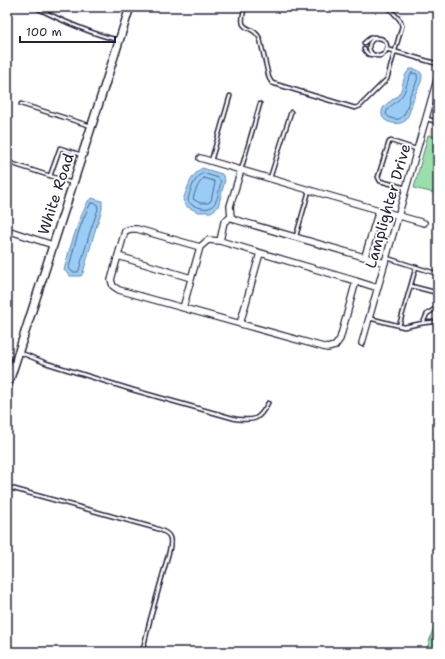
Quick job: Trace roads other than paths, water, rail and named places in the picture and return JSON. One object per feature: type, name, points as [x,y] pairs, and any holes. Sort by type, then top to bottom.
[{"type":"street","name":"White Road","points":[[7,388],[130,7]]},
{"type":"street","name":"Lamplighter Drive","points":[[362,343],[438,76]]},
{"type":"street","points":[[200,158],[424,223]]},
{"type":"street","points":[[240,170],[230,206],[231,216],[236,220],[365,256],[386,260]]},
{"type":"street","points":[[365,256],[379,210]]},
{"type":"street","points":[[220,241],[224,222],[231,216]]},
{"type":"street","points":[[200,247],[137,229],[125,231],[111,280],[113,286],[119,290],[327,348],[335,346],[340,339],[356,281]]},
{"type":"street","points":[[7,230],[53,245]]},
{"type":"street","points":[[183,308],[200,247],[208,240],[220,241],[378,288]]},
{"type":"street","points":[[240,324],[260,253]]},
{"type":"street","points":[[118,256],[191,278]]},
{"type":"lane","points":[[35,7],[61,21],[105,37],[119,40]]},
{"type":"lane","points":[[245,7],[242,23],[258,34],[269,78],[272,83],[355,108],[360,106],[387,79],[402,26],[400,20],[388,7]]},
{"type":"lane","points":[[364,43],[369,38],[378,38],[383,39],[387,47],[383,54],[377,55],[369,55],[364,49]]},
{"type":"lane","points":[[377,55],[372,52],[369,47],[375,38],[378,38]]},
{"type":"lane","points":[[386,50],[438,64]]},
{"type":"lane","points":[[210,161],[230,96]]},
{"type":"lane","points":[[21,104],[91,126]]},
{"type":"lane","points":[[240,170],[260,104]]},
{"type":"lane","points":[[270,179],[291,112]]},
{"type":"lane","points":[[426,118],[438,122]]},
{"type":"lane","points":[[406,188],[380,181],[378,177],[388,142],[391,141],[417,149]]},
{"type":"lane","points":[[50,176],[60,148],[82,155]]},
{"type":"lane","points":[[7,162],[73,183]]},
{"type":"lane","points":[[296,237],[309,190]]},
{"type":"lane","points":[[386,260],[438,274]]},
{"type":"lane","points":[[400,326],[416,267]]},
{"type":"lane","points":[[411,286],[438,293]]},
{"type":"lane","points":[[423,323],[427,314],[433,310],[438,311]]},
{"type":"lane","points":[[370,318],[404,327],[433,322]]},
{"type":"lane","points":[[19,351],[46,363],[133,390],[236,419],[248,420],[256,418],[263,412],[268,403]]},
{"type":"lane","points":[[7,487],[155,528],[164,531],[169,535],[171,543],[143,649]]},
{"type":"water","points":[[410,69],[418,70],[421,73],[422,79],[408,116],[402,123],[388,122],[383,118],[383,108],[399,94],[404,78]]},
{"type":"water","points":[[202,168],[222,174],[225,180],[218,207],[211,212],[198,212],[186,206],[183,200],[192,178]]},
{"type":"water","points":[[92,198],[102,201],[102,209],[83,273],[81,276],[70,276],[64,270],[69,251],[79,221],[88,201]]}]
